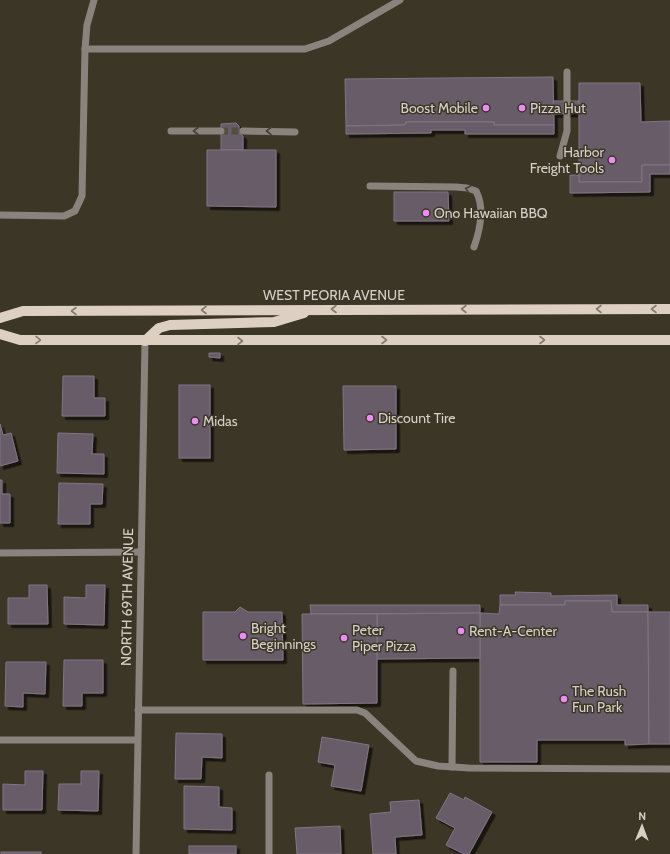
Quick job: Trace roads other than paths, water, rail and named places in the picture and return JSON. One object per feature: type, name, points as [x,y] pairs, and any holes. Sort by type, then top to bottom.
[{"type":"main road","points":[[145,341],[159,328],[170,324],[274,322],[315,309]]},
{"type":"main road","name":"WEST PEORIA AVENUE","points":[[0,318],[23,311],[670,309]]},
{"type":"main road","points":[[0,334],[20,340],[670,340]]},
{"type":"street","points":[[0,215],[64,216],[75,211],[82,196],[85,49],[87,25],[94,0]]},
{"type":"street","points":[[85,49],[305,49],[329,41],[400,0]]},
{"type":"street","points":[[560,156],[567,131],[567,72]]},
{"type":"street","points":[[171,131],[221,131]]},
{"type":"street","points":[[243,131],[295,132]]},
{"type":"street","points":[[370,186],[456,186],[476,191],[480,204],[480,229],[474,247]]},
{"type":"street","name":"NORTH 69TH AVENUE","points":[[136,854],[145,341]]},
{"type":"street","points":[[0,553],[141,552]]},
{"type":"street","points":[[452,671],[452,768]]},
{"type":"street","points":[[138,710],[357,710],[365,713],[416,761],[452,768],[670,769]]},
{"type":"street","points":[[0,740],[137,740]]},
{"type":"street","points":[[269,854],[270,775]]},
{"type":"tunnel","points":[[221,131],[243,131]]},
{"type":"place","name":"Boost Mobile","points":[[486,108]]},
{"type":"place","name":"Pizza Hut","points":[[522,108]]},
{"type":"place","name":"Harbor Freight Tools","points":[[612,160]]},
{"type":"place","name":"Ono Hawaiian BBQ","points":[[426,213]]},
{"type":"place","name":"Discount Tire","points":[[370,418]]},
{"type":"place","name":"Midas","points":[[195,421]]},
{"type":"place","name":"Rent-A-Center","points":[[461,631]]},
{"type":"place","name":"Bright Beginnings","points":[[243,636]]},
{"type":"place","name":"Peter Piper Pizza","points":[[344,638]]},
{"type":"place","name":"The Rush Fun Park","points":[[564,699]]}]
